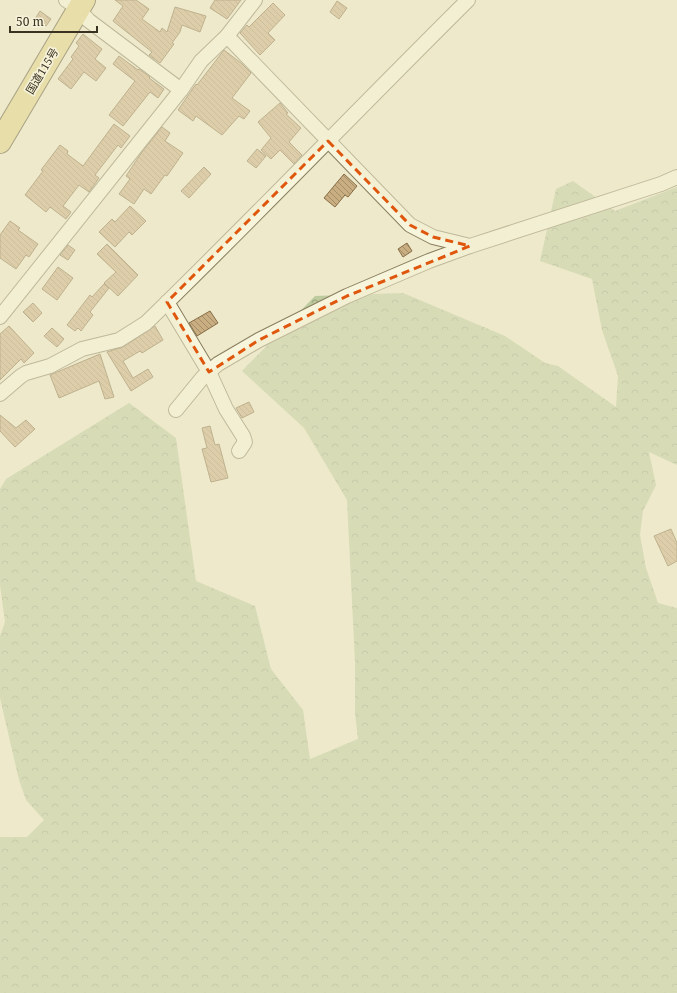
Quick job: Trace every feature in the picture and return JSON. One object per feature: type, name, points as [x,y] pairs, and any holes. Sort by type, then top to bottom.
[{"type":"highway","name":"国道115号","points":[[0,142],[76,3]]},
{"type":"street","points":[[0,317],[181,90],[200,61],[227,36],[255,0]]},
{"type":"street","points":[[0,394],[26,373],[50,366],[82,349],[119,340],[146,323],[468,0]]},
{"type":"street","points":[[76,3],[88,20],[181,90]]},
{"type":"street","points":[[227,36],[410,225],[426,235],[470,246]]},
{"type":"street","points":[[176,410],[209,372],[218,364],[259,340],[347,296],[429,261],[470,246],[661,184],[677,177]]},
{"type":"street","points":[[167,302],[209,372],[233,423],[243,436],[245,442],[239,451]]},
{"type":"highlighted area","points":[[328,141],[410,225],[433,237],[470,246],[347,296],[259,340],[209,372],[167,302]]},
{"type":"green space","points":[[573,181],[615,211],[677,187],[677,465],[649,452],[656,485],[643,511],[640,535],[646,568],[658,603],[677,608],[677,993],[0,993],[0,837],[27,837],[44,820],[26,800],[19,780],[0,698],[0,636],[5,622],[0,585],[0,489],[6,479],[129,403],[176,438],[196,581],[255,606],[271,669],[303,710],[310,759],[358,739],[355,713],[355,662],[347,500],[304,428],[242,371],[315,296],[403,293],[505,336],[545,363],[558,366],[616,407],[618,376],[602,330],[592,279],[540,261],[556,189]]},
{"type":"building","points":[[115,0],[136,0],[149,9],[142,19],[160,32],[162,28],[167,32],[175,7],[206,16],[200,32],[182,25],[180,32],[172,43],[174,44],[160,63],[149,55],[152,52],[113,21],[123,6]]},
{"type":"building","points":[[215,0],[241,0],[227,19],[210,8]]},
{"type":"building","points":[[337,1],[347,8],[339,19],[330,12]]},
{"type":"building","points":[[273,3],[285,15],[268,33],[275,40],[260,55],[240,33],[247,25],[249,27]]},
{"type":"building","points":[[40,11],[51,19],[46,26],[35,19]]},
{"type":"building","points":[[83,34],[102,49],[95,59],[106,68],[96,81],[84,72],[71,89],[58,79],[73,59],[71,57],[79,46],[76,43]]},
{"type":"building","points":[[224,50],[251,73],[232,98],[250,111],[244,119],[239,116],[222,135],[196,116],[193,121],[178,110],[196,84],[197,85]]},
{"type":"building","points":[[119,56],[150,77],[149,78],[164,89],[158,98],[150,92],[123,126],[109,115],[135,81],[113,64]]},
{"type":"building","points":[[280,103],[288,113],[286,114],[301,128],[289,142],[302,155],[294,164],[280,150],[271,159],[261,150],[271,138],[258,122]]},
{"type":"building","points":[[114,124],[130,136],[121,148],[118,145],[95,175],[99,178],[89,192],[79,185],[63,206],[71,212],[66,219],[50,207],[46,212],[25,195],[43,171],[41,170],[60,145],[68,151],[67,154],[83,166]]},
{"type":"building","points":[[162,127],[170,133],[165,141],[183,153],[167,176],[165,175],[151,194],[144,189],[134,204],[119,194],[130,179],[126,176],[142,152]]},
{"type":"building","points":[[257,149],[266,156],[256,168],[247,161]]},
{"type":"building","points":[[204,167],[211,174],[189,198],[181,191]]},
{"type":"building","points":[[344,174],[357,186],[348,197],[345,195],[335,207],[324,198]]},
{"type":"building","points":[[130,206],[146,221],[132,235],[129,232],[115,247],[99,232],[112,219],[115,222]]},
{"type":"building","points":[[10,221],[20,228],[18,230],[38,244],[29,257],[26,255],[16,269],[0,258],[0,235]]},
{"type":"building","points":[[407,243],[412,251],[403,257],[398,249]]},
{"type":"building","points":[[107,244],[138,275],[118,296],[104,283],[116,272],[97,254]]},
{"type":"building","points":[[68,245],[75,250],[68,260],[60,255]]},
{"type":"building","points":[[58,267],[73,278],[57,300],[42,289]]},
{"type":"building","points":[[104,284],[109,288],[90,312],[93,315],[81,331],[78,328],[75,331],[67,325],[90,295],[92,297]]},
{"type":"building","points":[[33,303],[42,313],[33,322],[23,312]]},
{"type":"building","points":[[210,311],[218,323],[197,336],[189,323]]},
{"type":"building","points":[[9,326],[34,353],[24,363],[21,359],[0,380],[0,334]]},
{"type":"building","points":[[155,326],[163,340],[142,353],[140,351],[123,361],[133,378],[148,369],[153,377],[131,391],[107,352],[123,347]]},
{"type":"building","points":[[52,328],[64,339],[57,347],[44,336]]},
{"type":"building","points":[[100,354],[114,397],[105,399],[99,381],[59,398],[50,375]]},
{"type":"building","points":[[249,402],[254,412],[242,418],[236,408]]},
{"type":"building","points":[[0,415],[16,428],[26,420],[35,429],[15,447],[0,431]]},
{"type":"building","points":[[210,426],[215,445],[219,444],[228,478],[211,482],[202,449],[207,448],[202,428]]},
{"type":"building","points":[[671,529],[677,543],[677,561],[668,566],[654,536]]}]
